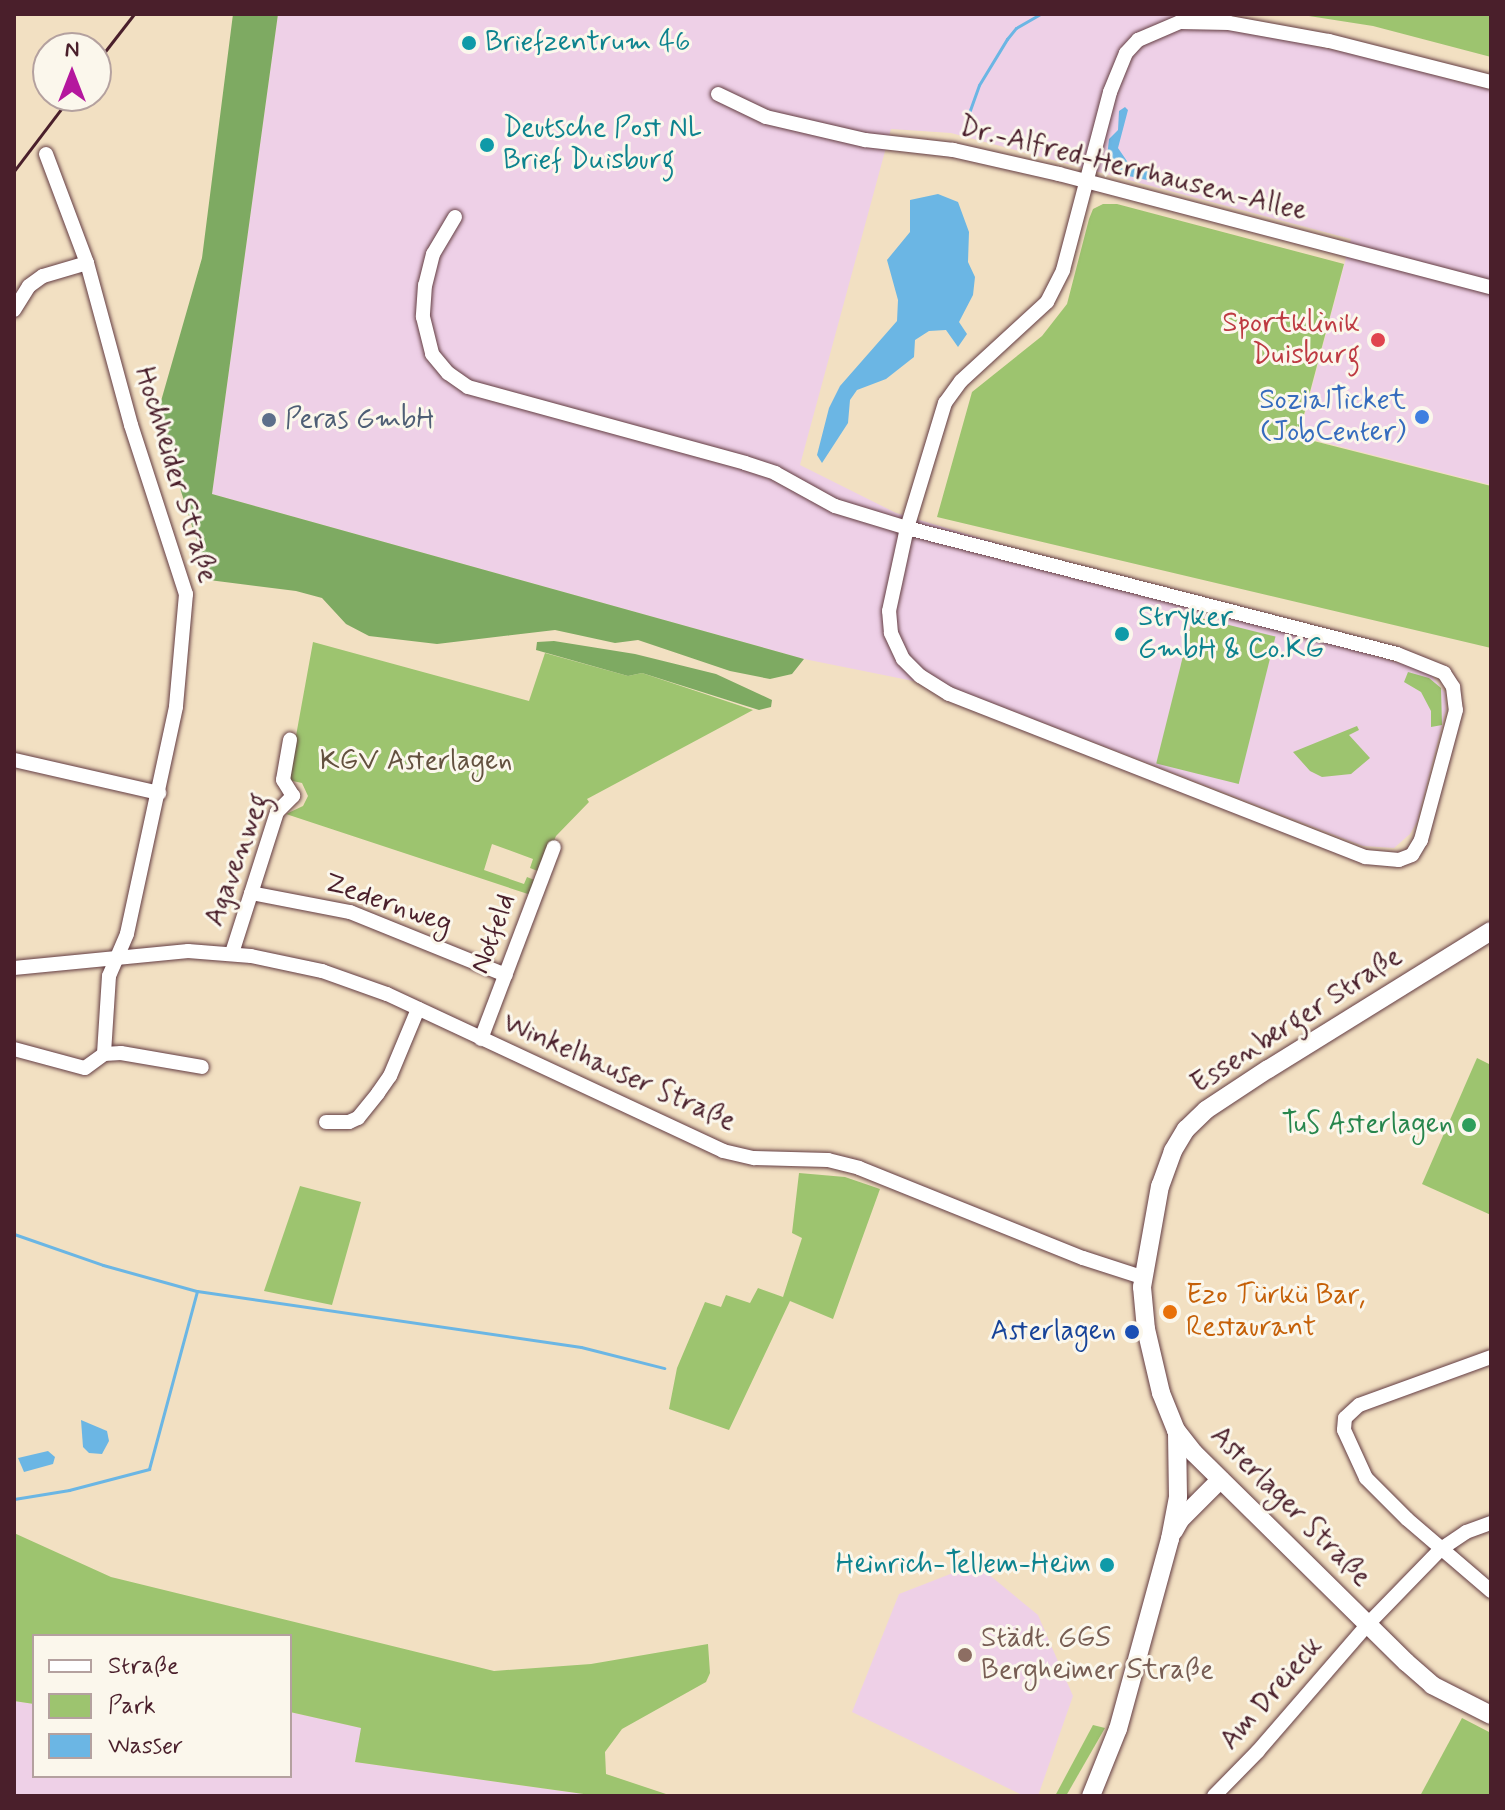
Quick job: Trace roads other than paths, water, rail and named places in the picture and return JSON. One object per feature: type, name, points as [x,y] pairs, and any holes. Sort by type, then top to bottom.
[{"type":"main road","name":"Essenberger Straße","points":[[1142,1277],[1160,1186],[1173,1151],[1186,1129],[1206,1110],[1255,1077],[1491,931]]},
{"type":"main road","name":"Asterlager Straße","points":[[1142,1277],[1143,1316],[1152,1360],[1176,1430],[1213,1474],[1432,1685],[1491,1715]]},
{"type":"main road","points":[[1091,1796],[1118,1729],[1170,1539],[1178,1497],[1176,1430]]},
{"type":"main road","points":[[1178,1497],[1213,1474]]},
{"type":"main road","points":[[1170,1539],[1213,1474]]},
{"type":"street","points":[[455,217],[433,254],[425,285],[423,317],[432,354],[468,387],[745,463],[775,473],[835,506],[907,528],[1280,624],[1431,666],[1444,673],[1452,683],[1456,710],[1427,821],[1412,855],[1386,861],[1365,857],[949,694],[920,676],[903,659],[891,633],[891,601],[907,528],[945,403],[961,381],[1029,322],[1047,302],[1063,270],[1110,92],[1126,53],[1138,40],[1180,22],[1229,23],[1329,41],[1491,82]]},
{"type":"street","name":"Dr.-Alfred-Herrhausen-Allee","points":[[718,94],[766,117],[865,140],[953,150],[1086,181],[1491,287]]},
{"type":"street","name":"Hochheider Straße","points":[[46,154],[87,263],[131,425],[186,594],[176,707],[127,934],[118,959]]},
{"type":"street","points":[[14,310],[29,286],[43,276],[87,263]]},
{"type":"street","name":"Agavenweg","points":[[232,953],[277,812],[293,796],[283,780],[290,740]]},
{"type":"street","points":[[14,760],[159,793]]},
{"type":"street","name":"Notfeld","points":[[481,1039],[554,847]]},
{"type":"street","name":"Zedernweg","points":[[251,893],[350,912],[506,975]]},
{"type":"street","name":"Winkelhauser Straße","points":[[14,968],[118,959],[166,950],[232,953],[322,971],[418,1009],[723,1151],[754,1158],[828,1160],[859,1168],[1054,1247],[1142,1277]]},
{"type":"street","points":[[104,1054],[109,976],[118,959]]},
{"type":"street","points":[[326,1122],[349,1122],[358,1118],[390,1076],[418,1009]]},
{"type":"street","points":[[14,1049],[85,1068],[104,1054],[121,1053],[202,1067]]},
{"type":"street","points":[[1491,1357],[1359,1405],[1345,1418],[1344,1430],[1366,1478],[1491,1591]]},
{"type":"street","name":"Am Dreieck","points":[[1214,1796],[1258,1751],[1368,1624],[1441,1549],[1466,1532],[1491,1523]]},
{"type":"water","points":[[1125,107],[1128,110],[1118,148],[1131,167],[1148,171],[1147,180],[1115,173],[1106,166],[1109,139],[1118,130],[1119,111]]},
{"type":"water","points":[[938,194],[958,202],[969,232],[968,262],[975,277],[973,295],[959,322],[967,334],[958,347],[946,330],[929,331],[915,340],[914,357],[886,379],[857,390],[850,400],[848,423],[822,463],[817,455],[829,408],[840,386],[897,321],[898,300],[887,260],[910,232],[910,200]]},
{"type":"water","points":[[81,1420],[107,1431],[109,1441],[102,1454],[89,1453],[83,1447]]},
{"type":"water","points":[[48,1451],[55,1457],[53,1464],[24,1472],[18,1458]]},
{"type":"waterway","points":[[965,124],[979,85],[1007,39],[1016,28],[1040,14]]},
{"type":"waterway","points":[[14,1234],[103,1265],[197,1291],[581,1347],[664,1368]]},
{"type":"waterway","points":[[14,1499],[69,1490],[149,1469],[197,1291]]},
{"type":"railway","points":[[112,42],[134,14]]},
{"type":"railway","points":[[14,171],[59,112]]},
{"type":"place","name":"Briefzentrum 46","points":[[469,43]]},
{"type":"place","name":"Deutsche Post NL Brief Duisburg","points":[[487,145]]},
{"type":"place","name":"Sportklinik Duisburg","points":[[1378,340]]},
{"type":"place","name":"SozialTicket (JobCenter)","points":[[1422,417]]},
{"type":"place","name":"Peras GmbH","points":[[269,420]]},
{"type":"place","name":"Stryker GmbH & Co.KG","points":[[1122,634]]},
{"type":"place","name":"TuS Asterlagen","points":[[1469,1125]]},
{"type":"place","name":"Ezo Türkü Bar, Restaurant","points":[[1170,1312]]},
{"type":"place","name":"Asterlagen","points":[[1132,1332]]},
{"type":"place","name":"Heinrich-Tellem-Heim","points":[[1107,1565]]},
{"type":"place","name":"Städt. GGS Bergheimer Straße","points":[[965,1655]]},
{"type":"park label","name":"KGV Asterlagen","points":[[416,762]]}]
